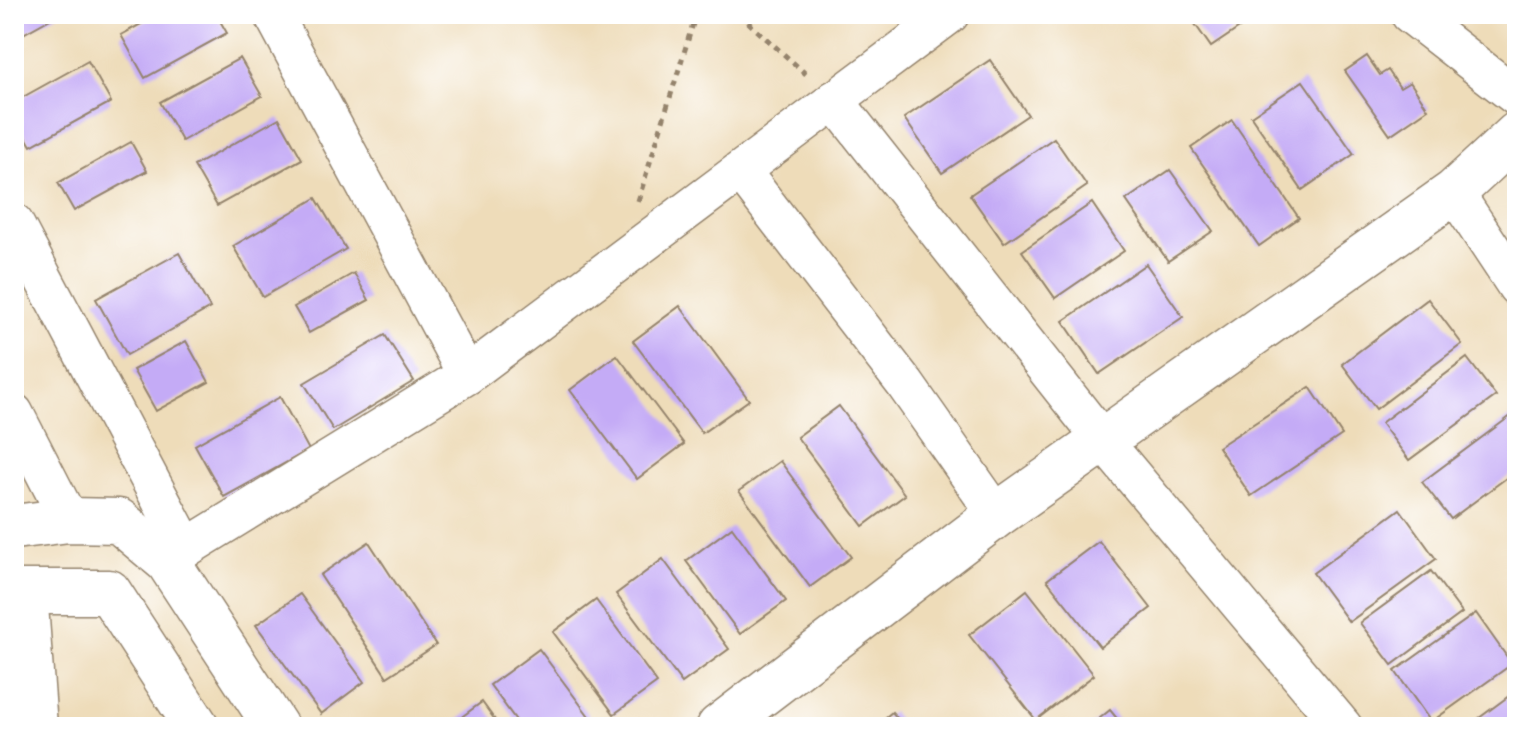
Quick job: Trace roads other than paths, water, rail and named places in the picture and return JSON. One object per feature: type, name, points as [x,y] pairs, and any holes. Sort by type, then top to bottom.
[{"type":"street","points":[[273,14],[467,375]]},
{"type":"street","points":[[177,555],[467,375],[950,14]]},
{"type":"street","points":[[1410,14],[1517,97]]},
{"type":"street","points":[[834,100],[1328,722]]},
{"type":"street","points":[[719,727],[997,515],[1454,192],[1517,134]]},
{"type":"street","points":[[741,171],[905,384],[997,515]]},
{"type":"street","points":[[1454,192],[1517,287]]},
{"type":"street","points":[[14,223],[177,555],[276,727]]},
{"type":"street","points":[[14,413],[69,520]]},
{"type":"street","points":[[14,527],[69,520],[119,521],[177,555]]},
{"type":"street","points":[[38,727],[19,594],[109,592],[197,727]]}]
